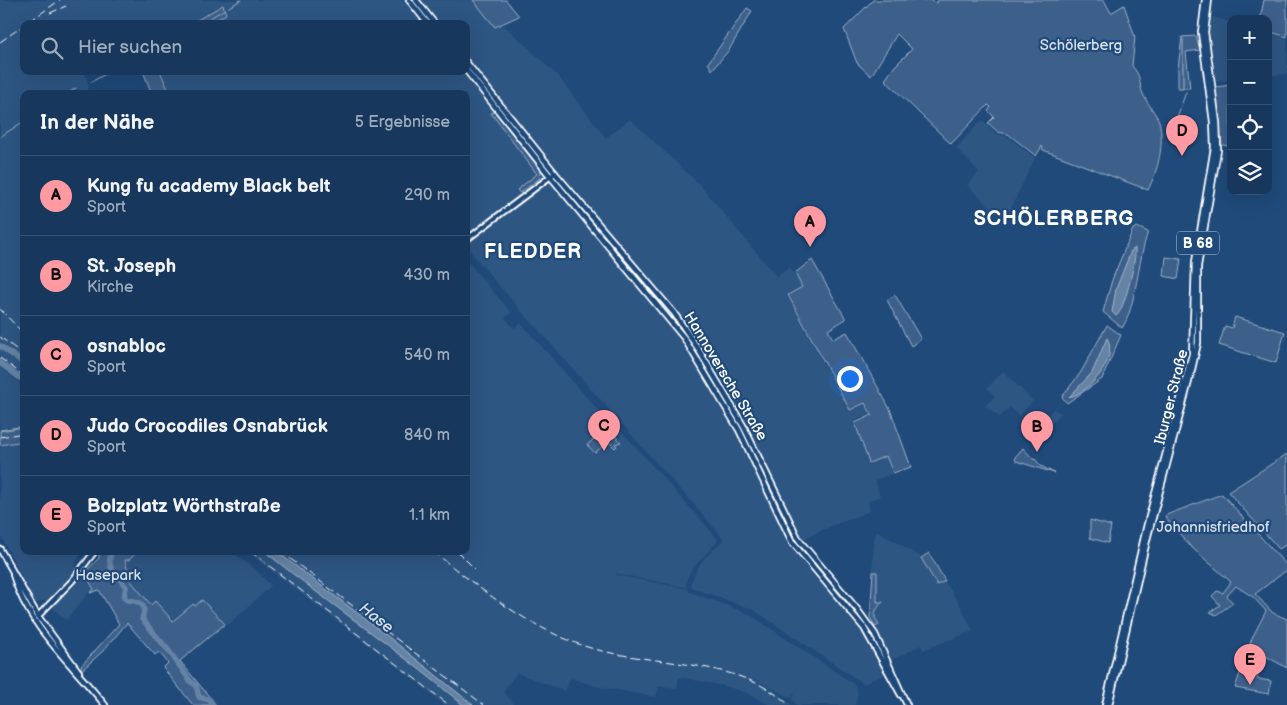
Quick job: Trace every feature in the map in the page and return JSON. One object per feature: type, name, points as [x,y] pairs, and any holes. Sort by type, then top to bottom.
[{"type":"main road","points":[[409,0],[425,20]]},
{"type":"main road","points":[[416,0],[432,20]]},
{"type":"main road","name":"Iburger Straße","points":[[1107,705],[1147,524],[1192,352],[1195,262],[1214,148],[1213,122],[1201,32],[1207,0]]},
{"type":"main road","name":"Hannoversche Straße","points":[[470,67],[555,173],[674,313],[689,334],[744,427],[799,540],[868,622],[892,678]]},
{"type":"main road","name":"Hannoversche Straße","points":[[470,75],[550,176],[669,316],[739,430],[792,542],[864,628],[892,678]]},
{"type":"main road","points":[[0,549],[13,575],[38,616],[83,679]]},
{"type":"main road","points":[[13,575],[16,586],[39,628],[105,705]]},
{"type":"main road","points":[[892,678],[906,705]]},
{"type":"street","points":[[470,237],[555,173]]},
{"type":"street","points":[[38,616],[72,581],[92,555]]},
{"type":"shaded area","points":[[0,0],[473,0],[495,27],[504,25],[557,75],[606,138],[630,119],[699,184],[777,277],[790,267],[802,287],[787,295],[823,363],[850,411],[865,404],[870,414],[855,421],[868,463],[886,457],[892,474],[875,480],[880,496],[868,501],[870,511],[831,526],[793,544],[855,618],[870,640],[884,672],[883,675],[864,684],[754,610],[693,588],[690,584],[701,562],[723,540],[720,534],[470,251],[470,90],[168,90],[162,75],[470,75],[470,20],[20,20],[20,75],[85,75],[89,87],[88,90],[20,90],[20,375],[0,360]]},
{"type":"shaded area","points":[[1208,16],[1227,21],[1227,80],[1214,81],[1207,32]]},
{"type":"shaded area","points":[[1272,34],[1287,39],[1287,74],[1272,76]]},
{"type":"shaded area","points":[[982,120],[997,134],[1007,136],[1035,158],[1005,221],[967,185],[979,172],[956,148]]},
{"type":"shaded area","points":[[1135,248],[1129,284],[1123,305],[1116,316],[1112,312],[1116,289],[1131,251]]},
{"type":"shaded area","points":[[470,265],[511,312],[505,318],[514,328],[521,323],[611,425],[615,424],[717,538],[717,542],[691,570],[687,578],[686,587],[617,574],[617,569],[616,575],[688,589],[688,591],[749,614],[855,685],[858,693],[855,705],[797,705],[792,699],[799,687],[791,698],[742,673],[774,691],[792,705],[770,705],[744,692],[725,686],[679,677],[677,688],[659,686],[656,697],[599,687],[571,678],[565,691],[517,673],[503,691],[515,705],[444,705],[251,555],[470,555]]},
{"type":"shaded area","points":[[1107,338],[1110,346],[1106,365],[1085,389],[1069,397],[1092,373]]},
{"type":"shaded area","points":[[0,367],[20,384],[20,426],[0,428]]},
{"type":"shaded area","points":[[1003,371],[1033,401],[1019,416],[1010,407],[1000,417],[985,406],[995,396],[987,388]]},
{"type":"shaded area","points":[[1053,409],[1061,413],[1038,438],[1032,432]]},
{"type":"shaded area","points":[[20,443],[20,555],[80,555],[74,565],[93,588],[66,620],[44,600],[40,603],[35,602],[0,534],[0,446]]},
{"type":"shaded area","points":[[876,530],[921,557],[937,586],[945,582],[961,606],[973,631],[923,650],[921,645],[893,660],[870,617]]},
{"type":"shaded area","points":[[134,555],[236,555],[258,572],[271,586],[227,626],[202,600],[195,607],[192,604],[173,621],[155,601],[151,605],[130,580],[125,560],[129,560]]},
{"type":"shaded area","points":[[269,555],[281,555],[385,634],[473,705],[463,705],[414,665]]},
{"type":"green space","points":[[473,0],[506,0],[519,16],[495,27]]},
{"type":"green space","name":"Schölerberg","points":[[873,0],[932,0],[937,3],[938,0],[1104,0],[1111,13],[1124,5],[1135,37],[1132,66],[1139,77],[1143,94],[1159,121],[1161,130],[1160,157],[1148,190],[1043,150],[1042,146],[1036,156],[1008,134],[998,132],[988,123],[994,117],[988,111],[991,107],[988,105],[951,144],[885,80],[894,67],[912,49],[897,34],[871,76],[857,63],[844,29]]},
{"type":"green space","points":[[1264,0],[1287,0],[1287,37],[1272,32],[1272,15],[1261,15]]},
{"type":"green space","points":[[223,5],[226,14],[216,20],[197,20]]},
{"type":"green space","points":[[747,8],[752,11],[729,50],[712,70],[708,63]]},
{"type":"green space","points":[[1196,36],[1200,50],[1186,52],[1190,88],[1178,88],[1178,68],[1182,37]]},
{"type":"green space","points":[[145,75],[162,75],[168,90],[150,90]]},
{"type":"green space","points":[[1227,86],[1227,146],[1222,145],[1215,87]]},
{"type":"green space","points":[[495,112],[541,171],[540,178],[520,193],[517,190],[537,174],[491,113]]},
{"type":"green space","points":[[1137,227],[1148,232],[1131,308],[1122,328],[1103,312],[1112,280],[1133,229]]},
{"type":"green space","points":[[1166,257],[1181,259],[1178,279],[1164,276]]},
{"type":"green space","points":[[812,260],[846,319],[828,330],[833,339],[847,332],[890,409],[911,467],[893,473],[886,456],[869,463],[855,423],[872,415],[865,403],[850,410],[788,295],[802,287],[795,273]]},
{"type":"green space","points":[[895,295],[921,339],[911,346],[887,300]]},
{"type":"green space","points":[[1235,317],[1285,332],[1276,363],[1219,345],[1225,326],[1232,328]]},
{"type":"green space","points":[[1107,325],[1121,335],[1102,379],[1067,403],[1062,397],[1081,372]]},
{"type":"green space","points":[[20,428],[20,442],[0,445],[0,431]]},
{"type":"green space","points":[[607,428],[609,430],[603,435],[607,439],[613,434],[621,442],[615,444],[617,446],[615,448],[608,441],[595,453],[587,445]]},
{"type":"green space","points":[[1023,448],[1041,466],[1054,473],[1016,461],[1015,457]]},
{"type":"green space","name":"Johannisfriedhof","points":[[1287,454],[1287,544],[1279,549],[1228,492]]},
{"type":"green space","name":"Johannisfriedhof","points":[[1222,494],[1287,566],[1287,570],[1255,594],[1273,613],[1287,619],[1287,668],[1262,654],[1257,679],[1271,681],[1269,694],[1235,688],[1252,638],[1266,611],[1253,597],[1236,586],[1227,596],[1233,603],[1216,615],[1210,612],[1220,605],[1212,596],[1217,591],[1223,593],[1231,582],[1190,546],[1165,517]]},
{"type":"green space","points":[[1090,520],[1111,526],[1108,543],[1090,538]]},
{"type":"green space","points":[[929,553],[945,581],[937,585],[921,558]]},
{"type":"green space","name":"Hasepark","points":[[99,555],[134,555],[129,560],[125,560],[130,580],[151,605],[155,601],[173,621],[193,604],[195,606],[202,600],[225,624],[180,661],[216,705],[193,705],[163,668],[168,663],[159,652],[155,655],[127,623],[103,651],[82,670],[81,666],[119,624],[99,590],[90,593],[94,589],[84,573],[99,558]]},
{"type":"green space","points":[[873,572],[877,572],[877,602],[883,602],[875,613],[879,625],[875,627],[870,617]]},
{"type":"waterway","points":[[229,7],[241,0]]},
{"type":"waterway","points":[[207,20],[225,9]]},
{"type":"waterway","points":[[1183,39],[1183,88]]},
{"type":"waterway","points":[[91,82],[104,75]]},
{"type":"waterway","points":[[1176,120],[1186,92]]},
{"type":"waterway","points":[[0,137],[20,124]]},
{"type":"waterway","name":"Hase","points":[[0,346],[20,360]]},
{"type":"waterway","name":"Hase","points":[[0,363],[20,378]]},
{"type":"waterway","points":[[0,430],[20,427]]},
{"type":"waterway","name":"Hase","points":[[110,555],[111,568],[126,587],[124,597],[127,600],[142,604],[144,610],[142,619],[169,651],[191,682],[196,685],[199,697],[210,700],[213,705]]},
{"type":"railway","points":[[31,20],[60,0]]},
{"type":"railway","points":[[50,13],[66,6]]},
{"type":"railway","points":[[0,42],[20,28]]},
{"type":"railway","points":[[0,309],[20,330]]},
{"type":"railway","points":[[0,337],[20,352]]},
{"type":"railway","points":[[0,358],[20,373]]},
{"type":"railway","points":[[0,437],[20,434]]},
{"type":"railway","points":[[255,555],[449,705]]},
{"type":"railway","points":[[285,555],[484,705]]},
{"type":"railway","points":[[438,555],[504,605],[563,638],[609,653],[718,670],[744,678],[768,689],[789,705]]},
{"type":"railway","points":[[461,555],[475,569]]},
{"type":"place","name":"Judo Crocodiles Osnabrück","points":[[1182,156]]},
{"type":"place","name":"Kung fu academy Black belt","points":[[810,247]]},
{"type":"place","name":"osnabloc","points":[[604,451]]},
{"type":"place","name":"St. Joseph","points":[[1037,452]]},
{"type":"place","name":"Bolzplatz Wörthstraße","points":[[1250,685]]},
{"type":"district","name":"SCHÖLERBERG","points":[[1054,218]]},
{"type":"district","name":"FLEDDER","points":[[533,251]]}]
